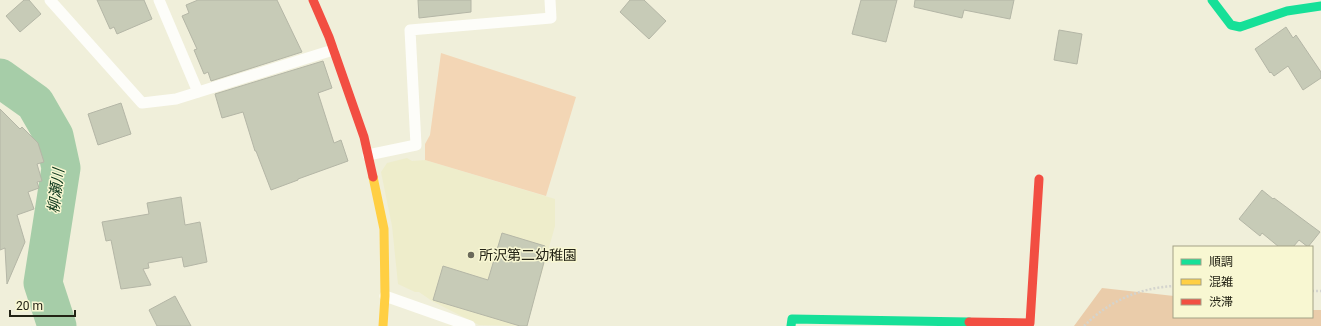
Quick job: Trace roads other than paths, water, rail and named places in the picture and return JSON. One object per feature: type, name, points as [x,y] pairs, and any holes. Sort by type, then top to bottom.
[{"type":"street","points":[[313,0],[333,50],[364,137],[384,229],[386,296],[383,326]]},
{"type":"street","points":[[1212,0],[1231,25],[1240,26],[1287,11],[1321,6]]},
{"type":"street","points":[[791,326],[792,319],[1030,323],[1039,179]]},
{"type":"lane","points":[[50,0],[142,103],[176,99],[333,50]]},
{"type":"lane","points":[[159,0],[198,92]]},
{"type":"lane","points":[[368,155],[416,145],[410,30],[551,18],[550,0]]},
{"type":"lane","points":[[386,296],[470,326]]},
{"type":"waterway","name":"柳瀬川","points":[[0,78],[35,103],[54,136],[61,168],[43,283],[57,326]]},
{"type":"place","name":"所沢第二幼稚園","points":[[471,255]]}]
